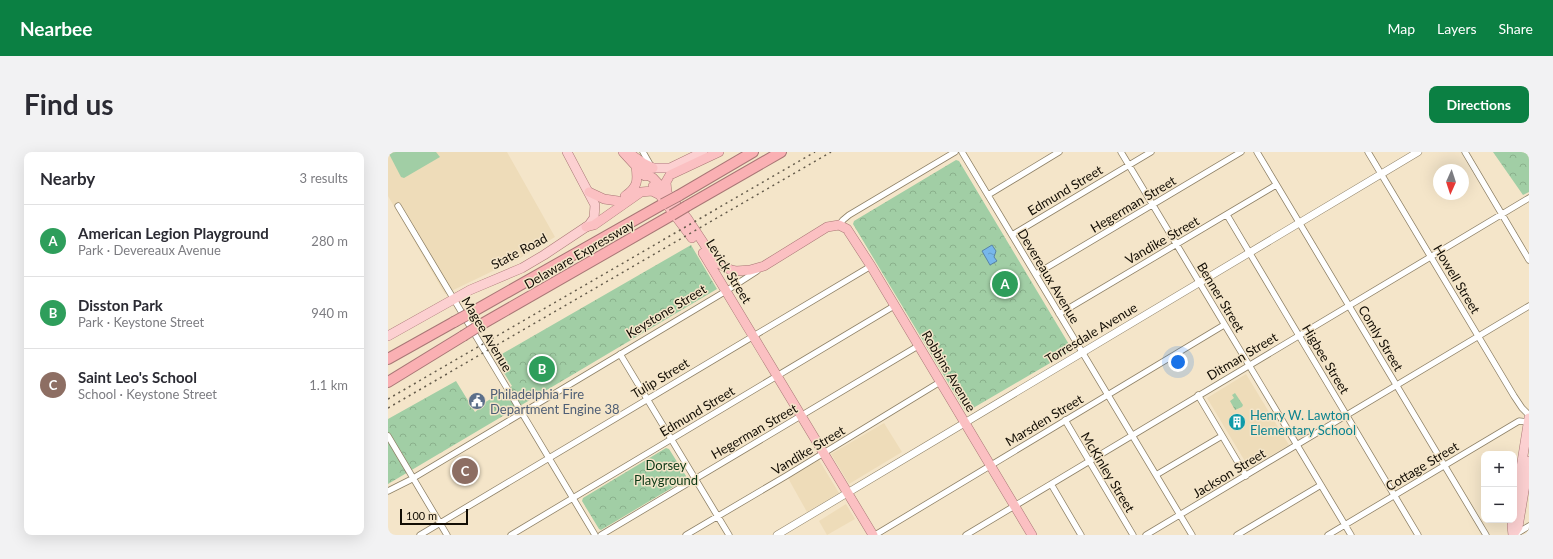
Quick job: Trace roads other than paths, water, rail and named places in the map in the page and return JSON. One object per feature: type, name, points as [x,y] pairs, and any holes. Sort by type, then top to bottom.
[{"type":"highway","name":"Levick Street","points":[[623,152],[664,198],[681,221],[726,291],[847,493],[874,535]]},
{"type":"highway","points":[[628,152],[639,161],[653,168]]},
{"type":"highway","points":[[586,227],[594,225],[641,192],[652,191],[664,198],[666,182],[670,175],[719,152]]},
{"type":"highway","name":"Delaware Expressway","points":[[388,359],[474,311],[664,198],[678,196],[753,152]]},
{"type":"highway","name":"Delaware Expressway","points":[[388,377],[463,336],[781,152]]},
{"type":"highway","points":[[594,218],[618,201],[635,186],[639,169]]},
{"type":"highway","points":[[590,192],[604,199],[618,201]]},
{"type":"highway","name":"Levick Street","points":[[664,198],[687,218],[716,262],[724,267],[736,271],[750,270],[764,266]]},
{"type":"highway","name":"Keystone Street","points":[[764,266],[827,227],[839,225]]},
{"type":"highway","name":"Robbins Avenue","points":[[839,225],[847,229],[871,266],[1032,535]]},
{"type":"highway","points":[[388,382],[463,336]]},
{"type":"main road","points":[[567,152],[590,192],[595,205],[594,218]]},
{"type":"main road","points":[[653,168],[662,169],[673,167],[703,152]]},
{"type":"main road","name":"State Road","points":[[388,336],[470,290],[527,265],[586,227],[594,218]]},
{"type":"main road","points":[[1517,493],[1529,418]]},
{"type":"main road","points":[[1514,535],[1518,527],[1529,461]]},
{"type":"main road","points":[[1513,523],[1514,535]]},
{"type":"street","points":[[643,152],[653,168]]},
{"type":"street","name":"Keystone Street","points":[[839,225],[849,215],[956,152]]},
{"type":"street","name":"Devereaux Avenue","points":[[962,152],[1192,535]]},
{"type":"street","points":[[988,195],[1059,152]]},
{"type":"street","name":"Benner Street","points":[[1121,152],[1351,535]]},
{"type":"street","name":"Edmund Street","points":[[1012,235],[1151,152]]},
{"type":"street","name":"Hegerman Street","points":[[1036,274],[1241,152]]},
{"type":"street","name":"Comly Street","points":[[1257,152],[1486,535]]},
{"type":"street","name":"Howell Street","points":[[1368,152],[1478,337],[1522,408],[1529,415]]},
{"type":"street","name":"Torresdale Avenue","points":[[777,535],[1418,152]]},
{"type":"street","points":[[1464,152],[1529,260]]},
{"type":"street","name":"Vandike Street","points":[[1059,314],[1276,185]]},
{"type":"street","name":"Ditman Street","points":[[966,535],[1529,198]]},
{"type":"street","name":"Magee Avenue","points":[[398,206],[595,535]]},
{"type":"street","name":"Higbee Street","points":[[1227,215],[1418,535]]},
{"type":"street","name":"Keystone Street","points":[[388,491],[413,478],[521,412],[726,291],[764,266]]},
{"type":"street","name":"Tulip Street","points":[[420,535],[871,266]]},
{"type":"street","name":"Edmund Street","points":[[512,535],[894,306]]},
{"type":"street","name":"Jackson Street","points":[[1146,535],[1529,306]]},
{"type":"street","name":"Marsden Street","points":[[874,535],[1224,325]]},
{"type":"street","name":"Hegerman Street","points":[[601,535],[918,346]]},
{"type":"street","points":[[620,354],[729,535]]},
{"type":"street","name":"Vandike Street","points":[[686,535],[940,382]]},
{"type":"street","points":[[1198,395],[1246,476]]},
{"type":"street","name":"McKinley Street","points":[[1065,420],[1133,535]]},
{"type":"street","name":"Cottage Street","points":[[1328,535],[1520,421],[1528,422]]},
{"type":"street","points":[[388,436],[447,535]]},
{"type":"street","points":[[1156,475],[1222,436]]},
{"type":"street","points":[[1051,484],[1082,535]]},
{"type":"street","points":[[1237,535],[1321,485]]},
{"type":"street","points":[[1514,535],[1529,526]]},
{"type":"water","points":[[992,245],[996,251],[994,257],[997,261],[990,265],[982,251]]},
{"type":"railway","points":[[388,399],[815,152]]},
{"type":"railway","points":[[388,408],[831,152]]},
{"type":"place","name":"American Legion Playground","points":[[1005,284]]},
{"type":"place","name":"Disston Park","points":[[542,369]]},
{"type":"place","name":"Philadelphia Fire Department Engine 38","points":[[477,401]]},
{"type":"place","name":"Henry W. Lawton Elementary School","points":[[1237,422]]},
{"type":"place","name":"Saint Leo's School","points":[[465,471]]},
{"type":"park label","name":"Dorsey Playground","points":[[666,472]]}]
